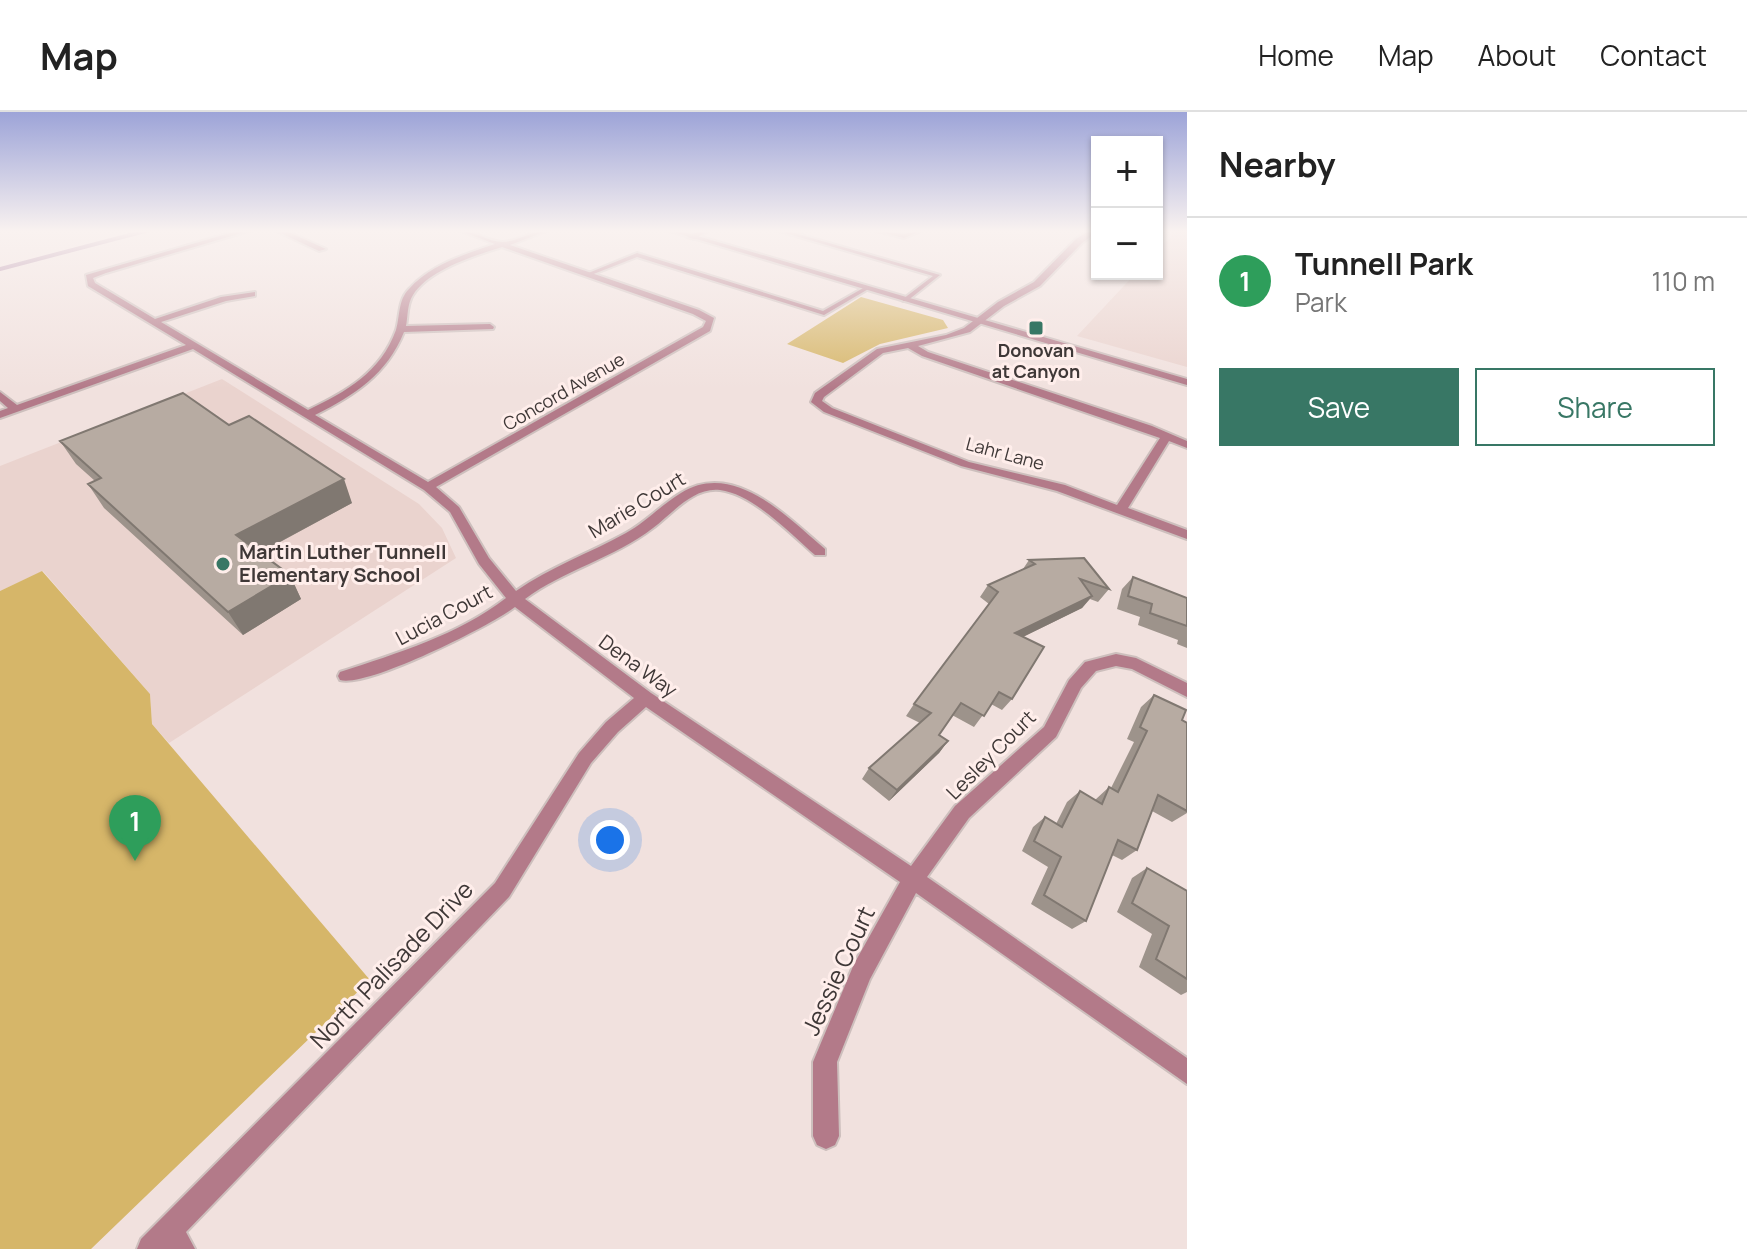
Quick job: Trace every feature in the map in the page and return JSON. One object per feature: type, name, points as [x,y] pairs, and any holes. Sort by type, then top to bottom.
[{"type":"street","name":"Dena Way","points":[[91,283],[428,487],[455,510],[484,561],[515,599],[645,698],[913,879],[1187,1072]]},
{"type":"street","points":[[308,414],[357,389],[375,375],[401,329],[407,297],[420,283]]},
{"type":"street","name":"Concord Avenue","points":[[428,487],[707,329],[711,320],[613,283]]},
{"type":"street","points":[[850,283],[1187,382]]},
{"type":"street","points":[[909,345],[967,330],[1038,283]]},
{"type":"street","points":[[153,322],[224,299],[252,294]]},
{"type":"street","points":[[401,329],[490,327]]},
{"type":"street","points":[[909,345],[925,354],[1187,445]]},
{"type":"street","name":"Lahr Lane","points":[[909,345],[880,351],[819,395],[816,402],[828,410],[965,464],[1061,488],[1187,535]]},
{"type":"street","points":[[0,415],[193,346]]},
{"type":"street","points":[[0,395],[15,409]]},
{"type":"street","points":[[1121,509],[1167,436]]},
{"type":"street","name":"Marie Court","points":[[515,599],[640,531],[687,494],[705,487],[718,486],[741,493],[820,552]]},
{"type":"street","name":"Lucia Court","points":[[346,676],[407,659],[489,617],[515,599]]},
{"type":"street","name":"Lesley Court","points":[[913,879],[962,812],[1050,732],[1075,684],[1091,666],[1116,660],[1136,664],[1187,691]]},
{"type":"street","name":"North Palisade Drive","points":[[167,1243],[502,890],[585,758],[612,727],[645,698]]},
{"type":"street","name":"Jessie Court","points":[[826,1136],[825,1062],[862,972],[913,879]]},
{"type":"lane","points":[[727,283],[824,313],[867,288]]},
{"type":"lane","points":[[905,300],[927,283]]},
{"type":"shaded area","points":[[1127,283],[1187,283],[1187,367],[1077,336]]},
{"type":"shaded area","points":[[861,297],[943,320],[948,328],[880,344],[843,363],[787,344]]},
{"type":"shaded area","name":"Martin Luther Tunnell Elementary School","points":[[222,379],[419,504],[442,528],[456,558],[169,743],[152,724],[150,694],[43,571],[0,591],[0,466]]},
{"type":"shaded area","points":[[42,571],[150,694],[152,724],[370,980],[91,1249],[0,1249],[0,591]]},
{"type":"building","points":[[183,393],[229,425],[249,416],[344,479],[236,535],[290,575],[228,612],[88,484],[101,478],[60,441]]},
{"type":"building","points":[[1084,558],[1109,589],[1080,579],[1092,596],[1015,633],[1044,647],[1012,699],[999,692],[984,716],[961,703],[939,735],[948,741],[897,790],[869,768],[931,713],[914,704],[998,592],[988,585],[1035,564],[1029,560]]},
{"type":"building","points":[[1133,577],[1187,598],[1187,626],[1150,613],[1152,604],[1128,596]]},
{"type":"building","points":[[1154,695],[1186,710],[1182,720],[1187,723],[1187,811],[1158,795],[1137,850],[1118,840],[1086,921],[1044,895],[1061,857],[1034,841],[1045,817],[1062,827],[1080,791],[1102,804],[1109,787],[1118,792],[1147,731],[1140,727]]},
{"type":"building","points":[[1147,868],[1187,891],[1187,979],[1156,959],[1169,926],[1132,903]]},
{"type":"place","name":"Donovan at Canyon","points":[[1036,328]]},
{"type":"place","name":"Martin Luther Tunnell Elementary School","points":[[223,564]]},
{"type":"place","name":"Tunnell Park","points":[[135,861]]}]
